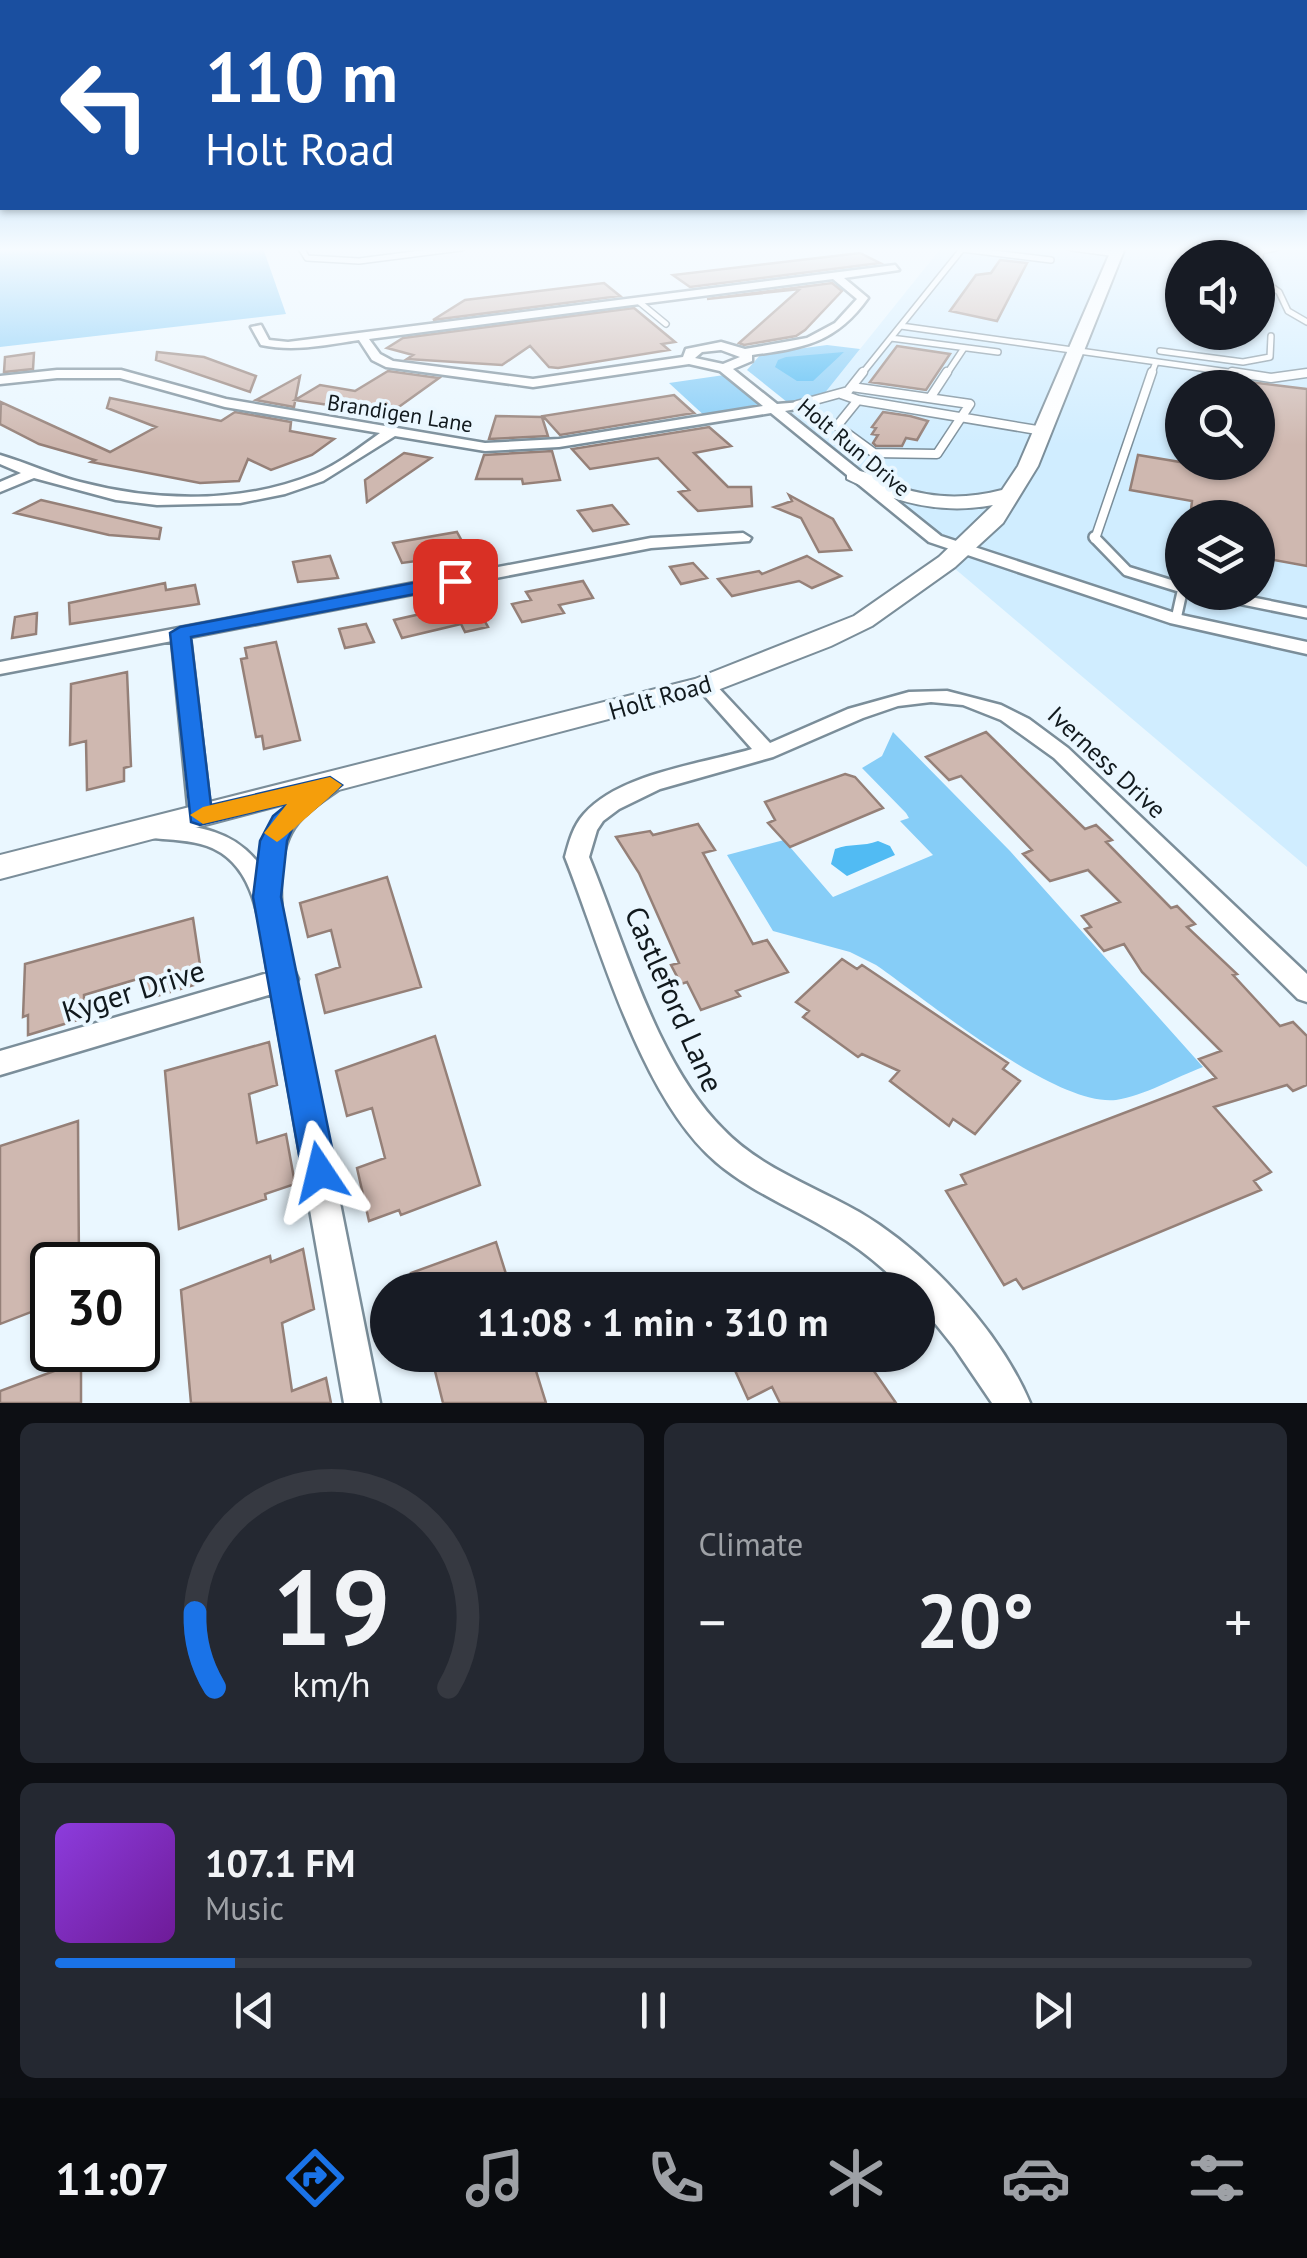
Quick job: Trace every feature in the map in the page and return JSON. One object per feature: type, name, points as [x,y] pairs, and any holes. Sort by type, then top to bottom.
[{"type":"main road","name":"Holt Road","points":[[0,868],[706,686],[822,641],[863,620],[963,549],[995,518],[1043,431],[1092,313]]},
{"type":"main road","points":[[854,475],[899,495],[936,504],[972,504],[1010,494]]},
{"type":"street","points":[[257,327],[265,343],[274,346],[542,313]]},
{"type":"street","points":[[689,360],[690,352],[706,347],[745,353],[800,345],[832,332],[849,313]]},
{"type":"street","points":[[362,337],[376,357],[390,364],[533,383],[689,360],[724,368],[745,362],[745,353]]},
{"type":"street","name":"Holt Run Drive","points":[[724,368],[916,526],[963,549],[1176,619],[1307,648]]},
{"type":"street","name":"Brandigen Lane","points":[[0,380],[57,374],[122,374],[225,403],[465,445],[524,446],[798,405]]},
{"type":"street","points":[[0,459],[32,472],[138,498],[212,502],[269,494],[316,480],[390,433]]},
{"type":"street","points":[[0,487],[32,472]]},
{"type":"street","points":[[0,668],[651,544],[742,538]]},
{"type":"street","points":[[180,633],[200,816]]},
{"type":"street","points":[[706,686],[766,752]]},
{"type":"street","name":"Iverness Drive","points":[[766,752],[883,704],[912,697],[956,698],[996,708],[1030,727],[1061,753],[1307,991]]},
{"type":"street","name":"Castleford Lane","points":[[766,752],[620,800],[590,822],[577,858],[659,1053],[691,1114],[744,1165],[869,1237],[941,1304],[1012,1403]]},
{"type":"street","points":[[267,897],[274,841],[282,822],[330,785]]},
{"type":"street","points":[[148,829],[224,842],[250,867],[267,897],[362,1403]]},
{"type":"street","name":"Kyger Drive","points":[[0,1063],[285,978]]},
{"type":"lane","points":[[653,313],[666,324]]},
{"type":"lane","points":[[798,405],[841,394],[852,386],[910,313]]},
{"type":"lane","points":[[900,326],[1272,378],[1307,374]]},
{"type":"lane","points":[[891,338],[998,352]]},
{"type":"lane","points":[[930,398],[964,348]]},
{"type":"lane","points":[[1160,351],[1253,362],[1270,357],[1270,350]]},
{"type":"lane","points":[[1156,362],[1094,538],[1127,571],[1165,584]]},
{"type":"lane","points":[[852,386],[970,404],[936,454],[874,453],[837,426],[858,400]]},
{"type":"lane","points":[[841,394],[1043,431]]},
{"type":"lane","points":[[1275,606],[1307,613]]},
{"type":"lane","points":[[1176,619],[1178,610]]},
{"type":"shaded area","points":[[0,313],[286,314],[0,347]]},
{"type":"shaded area","points":[[889,313],[1165,313],[1165,350],[1275,350],[1275,313],[1307,313],[1307,867],[947,562],[958,554],[773,409],[820,399]]},
{"type":"shaded area","points":[[827,345],[860,349],[820,399],[792,406],[747,370],[761,354]]},
{"type":"shaded area","points":[[844,352],[813,381],[797,381],[775,367],[778,360],[786,357]]},
{"type":"shaded area","points":[[731,374],[773,409],[708,419],[669,383]]},
{"type":"shaded area","points":[[893,732],[1010,851],[1203,1067],[1127,1098],[1090,1098],[1027,1070],[876,965],[850,952],[773,931],[727,855],[784,840],[833,897],[933,855],[900,821],[909,818],[906,813],[862,768],[882,756]]},
{"type":"shaded area","points":[[878,841],[890,846],[895,855],[847,876],[831,864],[835,849]]},
{"type":"building","points":[[443,313],[484,313],[433,320]]},
{"type":"building","points":[[592,313],[641,313],[675,342],[662,344],[669,350],[558,368],[549,367],[530,346],[502,365],[407,359],[413,355],[387,348],[403,338]]},
{"type":"building","points":[[772,313],[821,313],[796,336],[739,343]]},
{"type":"building","points":[[962,313],[1001,313],[997,321]]},
{"type":"building","points":[[897,346],[950,354],[926,390],[870,382]]},
{"type":"building","points":[[157,352],[204,357],[256,376],[250,392],[156,360]]},
{"type":"building","points":[[34,353],[33,369],[4,372],[5,357]]},
{"type":"building","points":[[388,371],[439,378],[389,414],[295,400],[320,385],[355,391]]},
{"type":"building","points":[[300,376],[294,407],[256,400]]},
{"type":"building","points":[[1275,385],[1307,389],[1307,566],[1275,560],[1275,500],[1186,500],[1130,490],[1138,455],[1165,460],[1165,480],[1275,480]]},
{"type":"building","points":[[674,395],[694,413],[560,435],[543,416]]},
{"type":"building","points":[[110,398],[221,421],[235,412],[291,422],[290,431],[334,439],[312,455],[271,470],[248,459],[239,481],[200,483],[91,462],[95,460],[39,444],[0,424],[1,402],[110,452],[156,427],[107,408]]},
{"type":"building","points":[[883,412],[928,421],[917,440],[906,438],[902,446],[876,446],[873,443],[878,435],[872,434],[876,428],[872,427]]},
{"type":"building","points":[[496,416],[542,417],[548,436],[489,439]]},
{"type":"building","points":[[709,427],[731,446],[694,453],[728,487],[751,487],[752,506],[698,511],[679,492],[689,490],[658,458],[590,469],[572,449]]},
{"type":"building","points":[[552,451],[560,480],[523,484],[522,479],[476,479],[484,455]]},
{"type":"building","points":[[404,453],[431,458],[367,502],[365,480]]},
{"type":"building","points":[[789,495],[833,519],[851,550],[819,552],[801,518],[774,507],[792,501]]},
{"type":"building","points":[[41,500],[161,528],[159,539],[109,535],[15,513]]},
{"type":"building","points":[[612,505],[628,524],[593,531],[578,511]]},
{"type":"building","points":[[457,532],[469,554],[402,563],[393,543]]},
{"type":"building","points":[[330,556],[338,578],[298,582],[293,562]]},
{"type":"building","points":[[807,556],[841,576],[812,588],[799,581],[732,596],[718,579],[759,571],[762,574]]},
{"type":"building","points":[[693,563],[707,578],[681,584],[670,567]]},
{"type":"building","points":[[583,581],[593,598],[559,605],[564,613],[522,622],[512,604],[531,600],[526,592]]},
{"type":"building","points":[[165,583],[166,590],[195,585],[199,604],[70,624],[69,603]]},
{"type":"building","points":[[474,602],[488,627],[465,632],[461,624],[402,638],[394,620]]},
{"type":"building","points":[[37,613],[36,634],[12,638],[15,617]]},
{"type":"building","points":[[366,624],[374,642],[345,648],[339,629]]},
{"type":"building","points":[[276,642],[300,740],[264,749],[262,736],[256,737],[241,659],[247,658],[245,648]]},
{"type":"building","points":[[127,672],[131,766],[124,768],[124,781],[87,790],[86,741],[70,745],[71,684]]},
{"type":"building","points":[[986,732],[1085,829],[1096,825],[1112,840],[1106,842],[1171,908],[1177,906],[1195,924],[1187,927],[1237,974],[1233,975],[1280,1026],[1293,1022],[1307,1036],[1307,1085],[1293,1091],[1287,1085],[1214,1107],[1271,1172],[1254,1181],[1261,1190],[1023,1289],[1016,1279],[1004,1285],[946,1191],[966,1184],[961,1175],[1216,1078],[1199,1059],[1221,1051],[1142,972],[1124,944],[1104,951],[1085,929],[1091,927],[1082,916],[1120,902],[1088,870],[1050,881],[1023,854],[1032,850],[961,776],[949,780],[926,757]]},
{"type":"building","points":[[845,774],[855,777],[883,808],[790,847],[768,823],[775,820],[765,802]]},
{"type":"building","points":[[698,824],[715,850],[703,853],[753,944],[767,940],[788,972],[736,991],[740,996],[701,1010],[687,982],[681,984],[671,965],[679,963],[639,873],[616,837],[650,831],[653,835]]},
{"type":"building","points":[[387,877],[421,987],[325,1013],[316,975],[340,967],[331,930],[308,937],[300,903]]},
{"type":"building","points":[[193,918],[200,965],[195,966],[197,984],[143,1000],[141,978],[84,995],[84,1018],[28,1035],[28,1015],[23,1017],[25,964]]},
{"type":"building","points":[[842,959],[857,969],[862,965],[1008,1063],[1003,1069],[1020,1081],[975,1134],[953,1119],[949,1126],[890,1081],[899,1071],[862,1054],[858,1057],[803,1017],[809,1011],[796,1002]]},
{"type":"building","points":[[435,1036],[480,1185],[401,1215],[399,1210],[369,1221],[357,1168],[385,1158],[372,1108],[347,1116],[336,1071]]},
{"type":"building","points":[[269,1042],[277,1085],[249,1094],[257,1143],[286,1134],[295,1184],[265,1194],[266,1199],[179,1229],[165,1071]]},
{"type":"building","points":[[78,1121],[79,1242],[30,1242],[30,1312],[0,1324],[0,1146]]},
{"type":"building","points":[[496,1242],[505,1272],[414,1272]]},
{"type":"building","points":[[303,1249],[314,1309],[282,1323],[292,1391],[326,1378],[331,1403],[191,1403],[181,1290],[270,1256],[271,1262]]},
{"type":"building","points":[[51,1372],[81,1372],[81,1403],[0,1403],[0,1391]]},
{"type":"building","points":[[435,1372],[536,1372],[546,1403],[443,1403]]},
{"type":"building","points":[[736,1372],[875,1372],[896,1403],[780,1403],[772,1387],[748,1399]]},
{"type":"slow traffic","points":[[203,815],[330,785],[300,805],[282,822],[277,833]]},
{"type":"route","points":[[320,1172],[267,897],[274,841],[282,822],[330,785],[200,816],[180,633],[455,581]]}]
